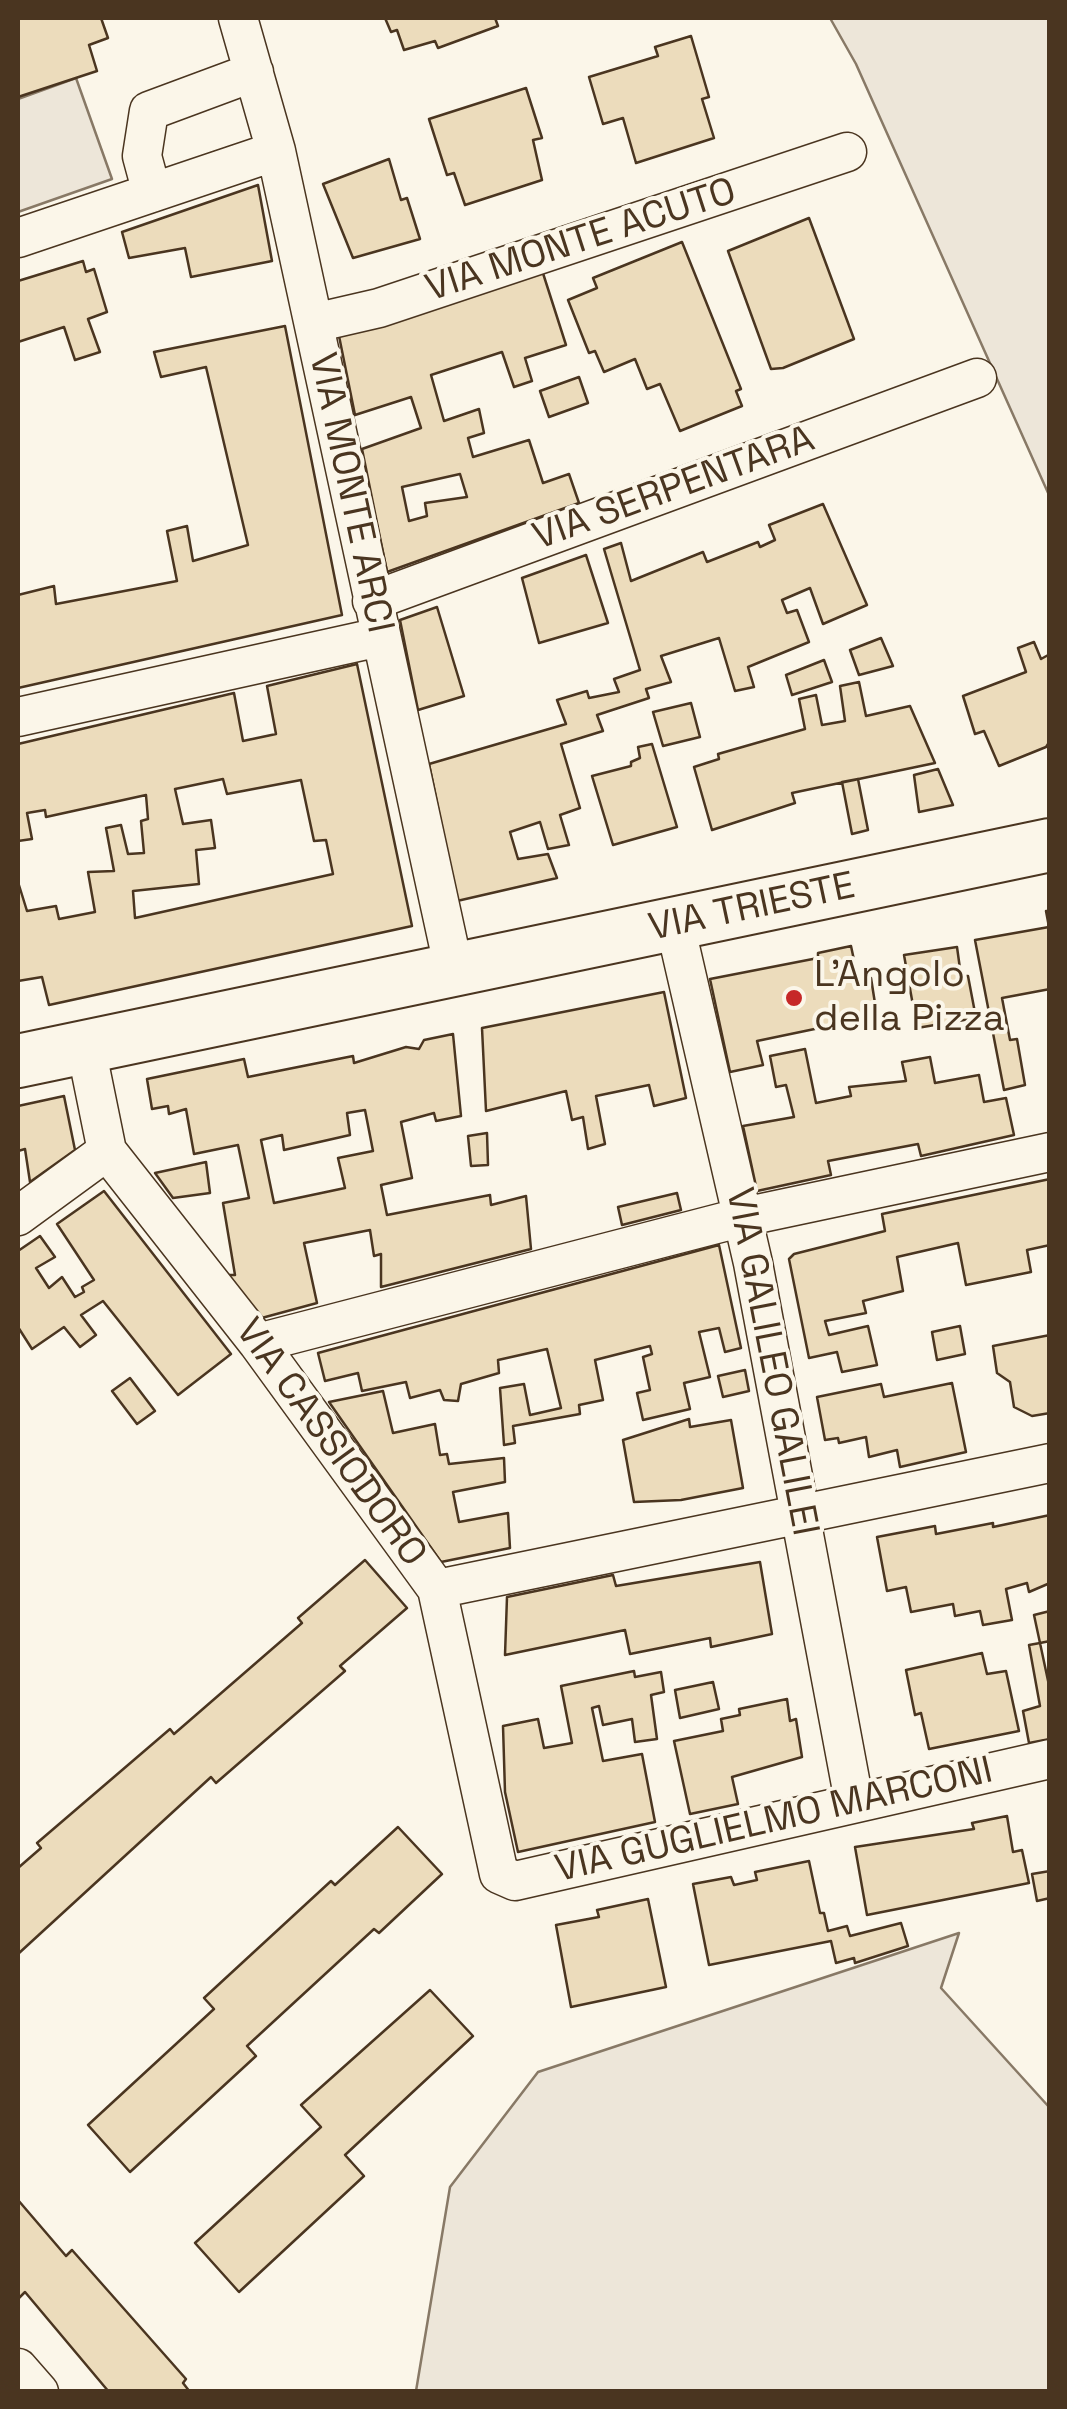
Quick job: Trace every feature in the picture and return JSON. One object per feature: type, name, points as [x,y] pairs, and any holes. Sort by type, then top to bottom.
[{"type":"street","name":"VIA MONTE ARCI","points":[[238,18],[276,151],[454,970]]},
{"type":"street","points":[[152,192],[142,156],[149,111],[254,72]]},
{"type":"street","points":[[18,238],[276,151]]},
{"type":"street","name":"VIA MONTE ACUTO","points":[[314,322],[379,308],[847,152]]},
{"type":"street","name":"VIA SERPENTARA","points":[[18,717],[376,619],[976,378]]},
{"type":"street","name":"VIA TRIESTE","points":[[18,1061],[1050,845]]},
{"type":"street","name":"VIA GALILEO GALILEI","points":[[676,925],[743,1216],[854,1801]]},
{"type":"street","name":"VIA CASSIODORO","points":[[86,1048],[107,1151],[258,1343],[436,1590],[499,1874]]},
{"type":"street","points":[[18,1216],[107,1151]]},
{"type":"street","points":[[258,1343],[743,1216],[1050,1152]]},
{"type":"street","points":[[436,1590],[1050,1463]]},
{"type":"street","name":"VIA GUGLIELMO MARCONI","points":[[499,1874],[515,1881],[1050,1759]]},
{"type":"street","points":[[18,2368],[39,2392]]},
{"type":"shaded area","points":[[830,18],[1049,18],[1049,495],[856,64]]},
{"type":"shaded area","points":[[76,78],[112,179],[18,212],[18,99]]},
{"type":"shaded area","points":[[959,1933],[941,1988],[1049,2107],[1049,2391],[416,2391],[450,2187],[538,2072]]},
{"type":"building","points":[[18,18],[101,18],[108,38],[89,45],[97,71],[18,97]]},
{"type":"building","points":[[385,18],[495,18],[498,26],[438,48],[435,41],[404,50],[397,30],[391,32]]},
{"type":"building","points":[[691,36],[709,97],[702,99],[714,138],[636,163],[623,118],[603,124],[589,77],[658,56],[655,47]]},
{"type":"building","points":[[526,88],[542,138],[533,140],[542,180],[465,205],[454,173],[447,175],[429,119]]},
{"type":"building","points":[[389,159],[401,200],[407,198],[420,239],[353,258],[323,184]]},
{"type":"building","points":[[258,185],[272,261],[191,277],[185,248],[129,258],[122,232]]},
{"type":"building","points":[[809,218],[854,339],[783,368],[771,369],[728,251]]},
{"type":"building","points":[[682,242],[741,389],[736,391],[742,406],[680,431],[660,384],[647,389],[635,359],[604,372],[595,351],[589,353],[568,300],[597,288],[593,278]]},
{"type":"building","points":[[83,261],[86,272],[94,269],[107,312],[88,319],[100,352],[75,360],[64,327],[18,342],[18,281]]},
{"type":"building","points":[[541,267],[566,345],[525,358],[532,381],[514,387],[502,352],[431,375],[444,421],[479,409],[484,433],[468,438],[473,457],[529,440],[543,483],[569,474],[579,503],[387,572],[362,449],[421,428],[411,397],[355,415],[338,331]],"holes":[[[460,474],[467,497],[425,503],[427,516],[409,521],[402,487]]]},
{"type":"building","points":[[285,326],[342,615],[18,688],[18,595],[54,586],[56,604],[177,581],[167,531],[187,526],[193,561],[248,545],[206,367],[161,377],[154,352]]},
{"type":"building","points":[[579,377],[588,403],[549,417],[540,391]]},
{"type":"building","points":[[823,504],[867,605],[823,624],[810,588],[782,600],[787,613],[797,610],[809,642],[748,667],[754,687],[735,691],[719,638],[661,656],[671,682],[646,689],[649,698],[597,715],[603,731],[561,744],[580,808],[560,815],[569,845],[548,849],[540,822],[510,832],[518,859],[548,854],[557,878],[457,901],[429,764],[566,724],[557,700],[587,691],[589,698],[619,692],[614,679],[640,670],[604,549],[621,543],[631,581],[703,552],[707,562],[758,542],[760,547],[775,540],[769,525]]},
{"type":"building","points":[[586,555],[608,623],[539,643],[522,578]]},
{"type":"building","points":[[437,607],[464,696],[418,710],[400,620]]},
{"type":"building","points":[[881,638],[893,666],[859,675],[850,650]]},
{"type":"building","points":[[1034,642],[1041,659],[1050,654],[1050,741],[1046,747],[999,766],[984,731],[975,734],[963,696],[1026,672],[1018,648]]},
{"type":"building","points":[[824,660],[832,682],[792,695],[786,675]]},
{"type":"building","points":[[357,664],[412,926],[49,1005],[42,977],[18,981],[18,882],[27,911],[56,906],[59,919],[95,912],[88,872],[114,871],[106,828],[121,825],[128,854],[144,853],[141,821],[148,819],[146,795],[46,817],[45,810],[27,813],[32,839],[18,841],[18,744],[234,693],[243,741],[276,734],[267,686]],"holes":[[[223,779],[227,794],[301,780],[314,841],[326,840],[333,874],[135,918],[133,891],[199,884],[196,850],[215,848],[211,820],[183,824],[175,789]]]},
{"type":"building","points":[[859,682],[866,716],[910,706],[935,763],[792,793],[795,803],[712,830],[694,767],[719,759],[718,754],[805,729],[799,699],[816,695],[822,725],[845,721],[840,686]]},
{"type":"building","points":[[691,703],[700,737],[663,746],[653,712]]},
{"type":"building","points":[[652,744],[677,827],[613,845],[592,776],[631,766],[640,758],[638,747]]},
{"type":"building","points":[[938,769],[953,805],[919,812],[914,775]]},
{"type":"building","points":[[858,779],[868,830],[852,834],[842,782]]},
{"type":"building","points":[[1046,911],[1050,911],[1050,989],[1002,998],[1010,1040],[1017,1039],[1025,1085],[1004,1090],[975,940],[1049,927]]},
{"type":"building","name":"L'Angolo della Pizza","points":[[851,946],[858,979],[871,978],[877,1016],[757,1041],[763,1065],[730,1072],[710,979],[818,958],[818,953]]},
{"type":"building","points":[[957,947],[961,976],[968,976],[976,1018],[917,1028],[904,955]]},
{"type":"building","points":[[664,992],[686,1098],[654,1106],[649,1085],[596,1096],[605,1144],[588,1149],[583,1117],[572,1120],[566,1091],[486,1111],[482,1028]]},
{"type":"building","points":[[453,1034],[461,1116],[436,1121],[434,1113],[401,1122],[412,1178],[381,1185],[387,1215],[490,1195],[491,1205],[526,1196],[531,1249],[381,1287],[381,1254],[374,1256],[370,1230],[304,1243],[317,1303],[258,1319],[227,1275],[235,1275],[223,1203],[249,1198],[238,1145],[194,1154],[186,1109],[169,1114],[168,1106],[152,1109],[147,1079],[244,1059],[248,1077],[353,1056],[354,1063],[406,1047],[419,1049],[424,1040]],"holes":[[[365,1110],[373,1151],[338,1158],[345,1188],[274,1203],[261,1140],[282,1135],[284,1150],[350,1135],[347,1113]]]},
{"type":"building","points":[[805,1049],[816,1103],[851,1096],[849,1087],[906,1081],[902,1062],[930,1057],[935,1083],[979,1075],[984,1102],[1006,1098],[1014,1135],[921,1156],[918,1144],[828,1161],[831,1175],[757,1191],[743,1126],[794,1117],[786,1085],[776,1087],[770,1056]]},
{"type":"building","points":[[64,1096],[75,1150],[30,1182],[25,1149],[18,1151],[18,1106]]},
{"type":"building","points":[[487,1133],[488,1165],[471,1166],[468,1136]]},
{"type":"building","points":[[206,1162],[210,1193],[173,1198],[155,1173]]},
{"type":"building","points":[[1050,1179],[1050,1245],[1027,1250],[1031,1272],[966,1285],[958,1243],[897,1257],[903,1291],[863,1301],[866,1313],[825,1321],[829,1335],[868,1326],[877,1365],[842,1372],[837,1352],[809,1358],[789,1259],[794,1254],[885,1231],[882,1214]]},
{"type":"building","points":[[104,1191],[231,1354],[178,1395],[103,1301],[81,1315],[96,1335],[80,1347],[64,1327],[32,1349],[18,1327],[18,1251],[40,1236],[55,1257],[36,1268],[49,1288],[62,1277],[75,1297],[84,1292],[82,1287],[94,1280],[57,1224]]},
{"type":"building","points":[[677,1193],[681,1210],[622,1225],[618,1207]]},
{"type":"building","points":[[719,1245],[741,1348],[725,1352],[719,1328],[699,1332],[710,1377],[684,1383],[690,1409],[643,1420],[637,1393],[650,1390],[643,1357],[652,1354],[650,1346],[595,1360],[603,1400],[579,1405],[580,1414],[513,1426],[515,1443],[504,1445],[500,1388],[524,1384],[530,1415],[561,1408],[547,1349],[498,1360],[499,1373],[461,1384],[458,1401],[444,1400],[440,1390],[410,1398],[406,1382],[362,1391],[358,1373],[325,1381],[318,1353]]},
{"type":"building","points":[[960,1326],[965,1354],[937,1360],[932,1332]]},
{"type":"building","points":[[1050,1335],[1050,1413],[1032,1416],[1014,1407],[1010,1382],[997,1373],[993,1346]]},
{"type":"building","points":[[745,1370],[749,1391],[723,1397],[718,1376]]},
{"type":"building","points":[[130,1378],[155,1411],[137,1424],[112,1391]]},
{"type":"building","points":[[952,1383],[966,1452],[900,1467],[897,1450],[869,1457],[866,1437],[839,1443],[838,1438],[825,1440],[817,1397],[881,1384],[884,1397]]},
{"type":"building","points":[[383,1391],[393,1433],[435,1424],[440,1455],[447,1454],[449,1464],[504,1458],[505,1482],[453,1492],[459,1522],[508,1513],[510,1548],[441,1562],[329,1402]]},
{"type":"building","points":[[689,1419],[690,1427],[731,1420],[743,1488],[681,1500],[634,1502],[623,1440]]},
{"type":"building","points":[[1050,1515],[1050,1583],[1029,1592],[1027,1583],[1006,1589],[1012,1620],[983,1625],[980,1611],[955,1616],[953,1604],[911,1612],[906,1587],[887,1591],[877,1537],[935,1526],[936,1534],[993,1523],[993,1527]]},
{"type":"building","points":[[365,1560],[407,1608],[340,1666],[345,1671],[216,1783],[211,1777],[18,1954],[18,1868],[41,1848],[37,1843],[170,1729],[174,1734],[302,1623],[298,1618]]},
{"type":"building","points":[[760,1562],[772,1634],[711,1647],[710,1638],[630,1654],[625,1630],[505,1655],[507,1597],[613,1575],[616,1586]]},
{"type":"building","points":[[1050,1611],[1050,1641],[1040,1643],[1034,1615]]},
{"type":"building","points":[[1040,1643],[1050,1690],[1050,1739],[1029,1743],[1023,1711],[1040,1706],[1029,1645]]},
{"type":"building","points":[[982,1653],[987,1674],[1006,1671],[1019,1731],[929,1749],[921,1713],[915,1715],[906,1670]]},
{"type":"building","points":[[634,1671],[635,1677],[661,1672],[664,1692],[651,1695],[657,1739],[635,1742],[632,1719],[603,1725],[599,1706],[592,1708],[603,1761],[642,1754],[655,1822],[518,1852],[505,1792],[503,1726],[538,1719],[544,1748],[572,1743],[561,1686]]},
{"type":"building","points":[[713,1682],[719,1709],[680,1718],[675,1690]]},
{"type":"building","points":[[787,1699],[790,1721],[796,1719],[802,1757],[732,1777],[738,1804],[690,1814],[674,1741],[723,1731],[721,1719],[740,1715],[739,1709]]},
{"type":"building","points":[[1007,1816],[1013,1852],[1022,1850],[1029,1883],[867,1915],[855,1847],[974,1829],[972,1823]]},
{"type":"building","points":[[398,1827],[442,1874],[379,1933],[374,1929],[247,2046],[256,2056],[130,2172],[88,2125],[214,2009],[204,1998],[331,1881],[335,1885]]},
{"type":"building","points":[[809,1861],[820,1913],[824,1913],[828,1931],[847,1926],[850,1936],[901,1923],[908,1946],[855,1963],[854,1958],[836,1963],[831,1941],[709,1965],[693,1884],[731,1877],[734,1885],[757,1880],[755,1872]]},
{"type":"building","points":[[1050,1871],[1050,1898],[1037,1901],[1032,1874]]},
{"type":"building","points":[[648,1899],[666,1987],[571,2007],[556,1925],[599,1917],[597,1910]]},
{"type":"building","points":[[430,1990],[473,2036],[345,2155],[364,2176],[239,2292],[195,2243],[321,2127],[301,2105]]},
{"type":"building","points":[[18,2200],[66,2256],[72,2250],[186,2379],[183,2383],[190,2392],[109,2392],[25,2292],[18,2299]]},
{"type":"place","name":"L'Angolo della Pizza","points":[[794,998]]}]
